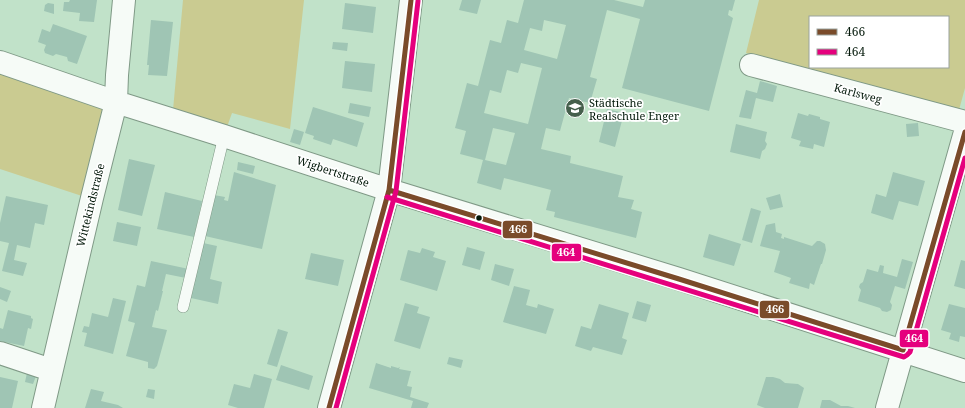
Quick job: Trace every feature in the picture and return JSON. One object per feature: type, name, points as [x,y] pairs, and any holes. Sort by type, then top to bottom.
[{"type":"street","name":"Wittekindstraße","points":[[43,408],[116,102],[124,0]]},
{"type":"street","points":[[329,408],[389,190],[412,0]]},
{"type":"street","name":"Wigbertstraße","points":[[0,62],[116,102],[389,190],[671,276],[965,371]]},
{"type":"street","name":"Karlsweg","points":[[751,65],[965,122]]},
{"type":"street","points":[[887,408],[965,132]]},
{"type":"street","points":[[0,353],[51,370]]},
{"type":"lane","points":[[183,307],[224,136]]},
{"type":"green space","points":[[183,0],[304,0],[290,129],[232,113],[227,127],[173,110]]},
{"type":"green space","points":[[759,0],[965,0],[965,88],[959,110],[746,53]]},
{"type":"green space","points":[[0,71],[103,107],[82,196],[0,169]]},
{"type":"building","points":[[70,0],[97,0],[94,22],[79,21],[80,13],[63,11],[64,2],[69,2]]},
{"type":"building","points":[[462,0],[481,0],[477,14],[459,10]]},
{"type":"building","points":[[524,0],[614,0],[643,7],[645,0],[735,0],[732,11],[729,10],[728,15],[733,18],[709,111],[622,88],[640,19],[607,10],[590,77],[597,79],[590,103],[569,98],[560,131],[546,128],[541,149],[571,156],[570,163],[623,176],[618,197],[634,200],[631,209],[642,212],[636,238],[554,217],[555,212],[546,210],[551,190],[504,178],[501,190],[477,183],[483,160],[460,154],[466,131],[455,128],[467,83],[478,86],[490,40],[501,43],[507,20],[518,23]],"holes":[[[544,20],[566,25],[557,59],[524,50],[530,28],[542,31]],[[521,63],[542,68],[528,124],[484,113],[490,90],[501,93],[507,70],[518,73]],[[493,128],[515,133],[506,165],[485,160]]]},
{"type":"building","points":[[48,3],[54,4],[54,14],[44,11],[45,5]]},
{"type":"building","points":[[345,3],[376,7],[373,33],[342,29]]},
{"type":"building","points":[[151,20],[173,22],[167,76],[148,75],[149,65],[147,65]]},
{"type":"building","points":[[53,24],[87,36],[77,64],[68,61],[67,57],[56,54],[53,56],[45,53],[44,50],[46,45],[38,42],[42,29],[50,32]]},
{"type":"building","points":[[333,42],[348,43],[347,51],[332,49]]},
{"type":"building","points":[[345,61],[375,64],[372,92],[342,88]]},
{"type":"building","points":[[760,81],[777,86],[773,102],[756,98],[751,119],[739,117],[746,90],[757,93]]},
{"type":"building","points":[[350,103],[371,107],[369,117],[348,113]]},
{"type":"building","points":[[313,107],[364,123],[357,147],[333,139],[331,145],[313,139],[314,136],[305,133]]},
{"type":"building","points":[[607,109],[624,113],[615,147],[599,142]]},
{"type":"building","points":[[798,113],[820,117],[820,119],[830,122],[824,147],[814,144],[813,149],[799,146],[801,141],[791,138]]},
{"type":"building","points":[[918,123],[919,136],[907,137],[906,124]]},
{"type":"building","points":[[736,124],[767,132],[765,141],[767,144],[765,149],[762,151],[760,159],[730,152]]},
{"type":"building","points":[[294,129],[304,132],[300,145],[290,142]]},
{"type":"building","points":[[129,159],[155,165],[142,216],[118,210]]},
{"type":"building","points":[[238,162],[255,166],[253,174],[237,170]]},
{"type":"building","points":[[234,172],[276,185],[262,249],[205,236],[214,195],[225,197],[224,200],[228,201]]},
{"type":"building","points":[[893,172],[925,181],[918,206],[899,201],[893,220],[871,213],[876,194],[886,197]]},
{"type":"building","points":[[165,192],[202,201],[194,237],[157,229]]},
{"type":"building","points":[[780,194],[783,207],[770,210],[766,198]]},
{"type":"building","points":[[6,196],[48,205],[44,225],[35,223],[30,248],[17,245],[14,260],[27,263],[23,276],[2,271],[9,243],[0,241],[0,223]]},
{"type":"building","points":[[751,208],[761,211],[752,243],[742,240]]},
{"type":"building","points":[[117,222],[141,227],[137,246],[113,241]]},
{"type":"building","points":[[775,223],[776,232],[782,234],[781,238],[784,239],[784,237],[812,246],[817,241],[825,244],[826,250],[822,264],[814,285],[810,283],[809,289],[789,283],[791,278],[774,272],[780,251],[760,246],[766,225]]},
{"type":"building","points":[[709,234],[741,244],[734,266],[703,257]]},
{"type":"building","points":[[203,243],[217,246],[210,279],[222,282],[218,304],[191,298]]},
{"type":"building","points":[[467,247],[485,252],[480,270],[462,265]]},
{"type":"building","points":[[422,248],[435,252],[433,257],[446,261],[437,291],[400,280],[408,250],[420,253]]},
{"type":"building","points":[[311,253],[344,260],[338,286],[305,279]]},
{"type":"building","points":[[902,259],[913,262],[905,289],[895,286],[890,302],[892,305],[891,310],[887,312],[882,311],[880,308],[858,301],[861,290],[859,287],[863,282],[867,269],[878,272],[880,265],[884,266],[883,273],[897,277]]},
{"type":"building","points":[[961,260],[965,261],[965,289],[954,286]]},
{"type":"building","points":[[151,261],[189,269],[186,278],[166,274],[158,311],[156,310],[152,327],[167,330],[157,366],[154,369],[148,368],[148,362],[126,356],[135,323],[128,321],[137,285],[145,287]]},
{"type":"building","points":[[495,264],[514,269],[509,286],[491,280]]},
{"type":"building","points":[[514,286],[530,290],[526,305],[537,308],[538,304],[554,309],[546,334],[503,322]]},
{"type":"building","points":[[0,287],[11,291],[7,302],[0,299]]},
{"type":"building","points":[[113,298],[126,301],[113,354],[84,346],[87,333],[82,332],[84,326],[89,327],[92,313],[108,317]]},
{"type":"building","points":[[637,301],[651,305],[646,322],[632,318]]},
{"type":"building","points":[[405,303],[419,307],[417,313],[430,317],[420,349],[394,341]]},
{"type":"building","points":[[599,304],[629,313],[622,338],[627,340],[622,355],[593,347],[591,351],[575,346],[581,326],[591,329]]},
{"type":"building","points":[[949,304],[965,308],[965,337],[960,336],[959,342],[949,339],[951,333],[941,330]]},
{"type":"building","points":[[8,310],[31,316],[33,319],[31,329],[28,328],[24,346],[0,341],[0,328],[3,329]]},
{"type":"building","points":[[278,329],[288,332],[277,367],[267,364]]},
{"type":"building","points":[[449,357],[463,360],[461,368],[447,364]]},
{"type":"building","points":[[376,363],[391,368],[391,366],[398,368],[400,367],[399,369],[411,371],[407,386],[412,387],[410,397],[429,403],[427,408],[411,408],[413,401],[369,388]]},
{"type":"building","points":[[281,365],[313,376],[309,390],[276,380]]},
{"type":"building","points":[[27,373],[36,376],[33,384],[25,382]]},
{"type":"building","points":[[254,374],[272,379],[264,408],[238,408],[228,405],[234,384],[250,388]]},
{"type":"building","points":[[0,377],[18,381],[12,408],[0,408]]},
{"type":"building","points":[[766,377],[780,379],[785,383],[798,384],[804,388],[798,408],[765,408],[757,405]]},
{"type":"building","points":[[91,389],[104,392],[101,401],[118,405],[123,408],[85,408]]},
{"type":"building","points":[[148,389],[155,390],[154,399],[146,397]]},
{"type":"building","points":[[822,400],[830,400],[841,406],[855,408],[820,408]]},
{"type":"transit line","name":"466","points":[[329,408],[389,190],[411,0]]},
{"type":"transit line","name":"464","points":[[336,408],[396,191],[418,1]]},
{"type":"transit line","name":"466","points":[[903,350],[965,132]]},
{"type":"transit line","name":"464","points":[[387,197],[904,357],[910,352],[965,158]]},
{"type":"transit line","name":"466","points":[[389,190],[679,279],[903,350]]},
{"type":"place","name":"Städtische Realschule Enger","points":[[575,108]]}]
